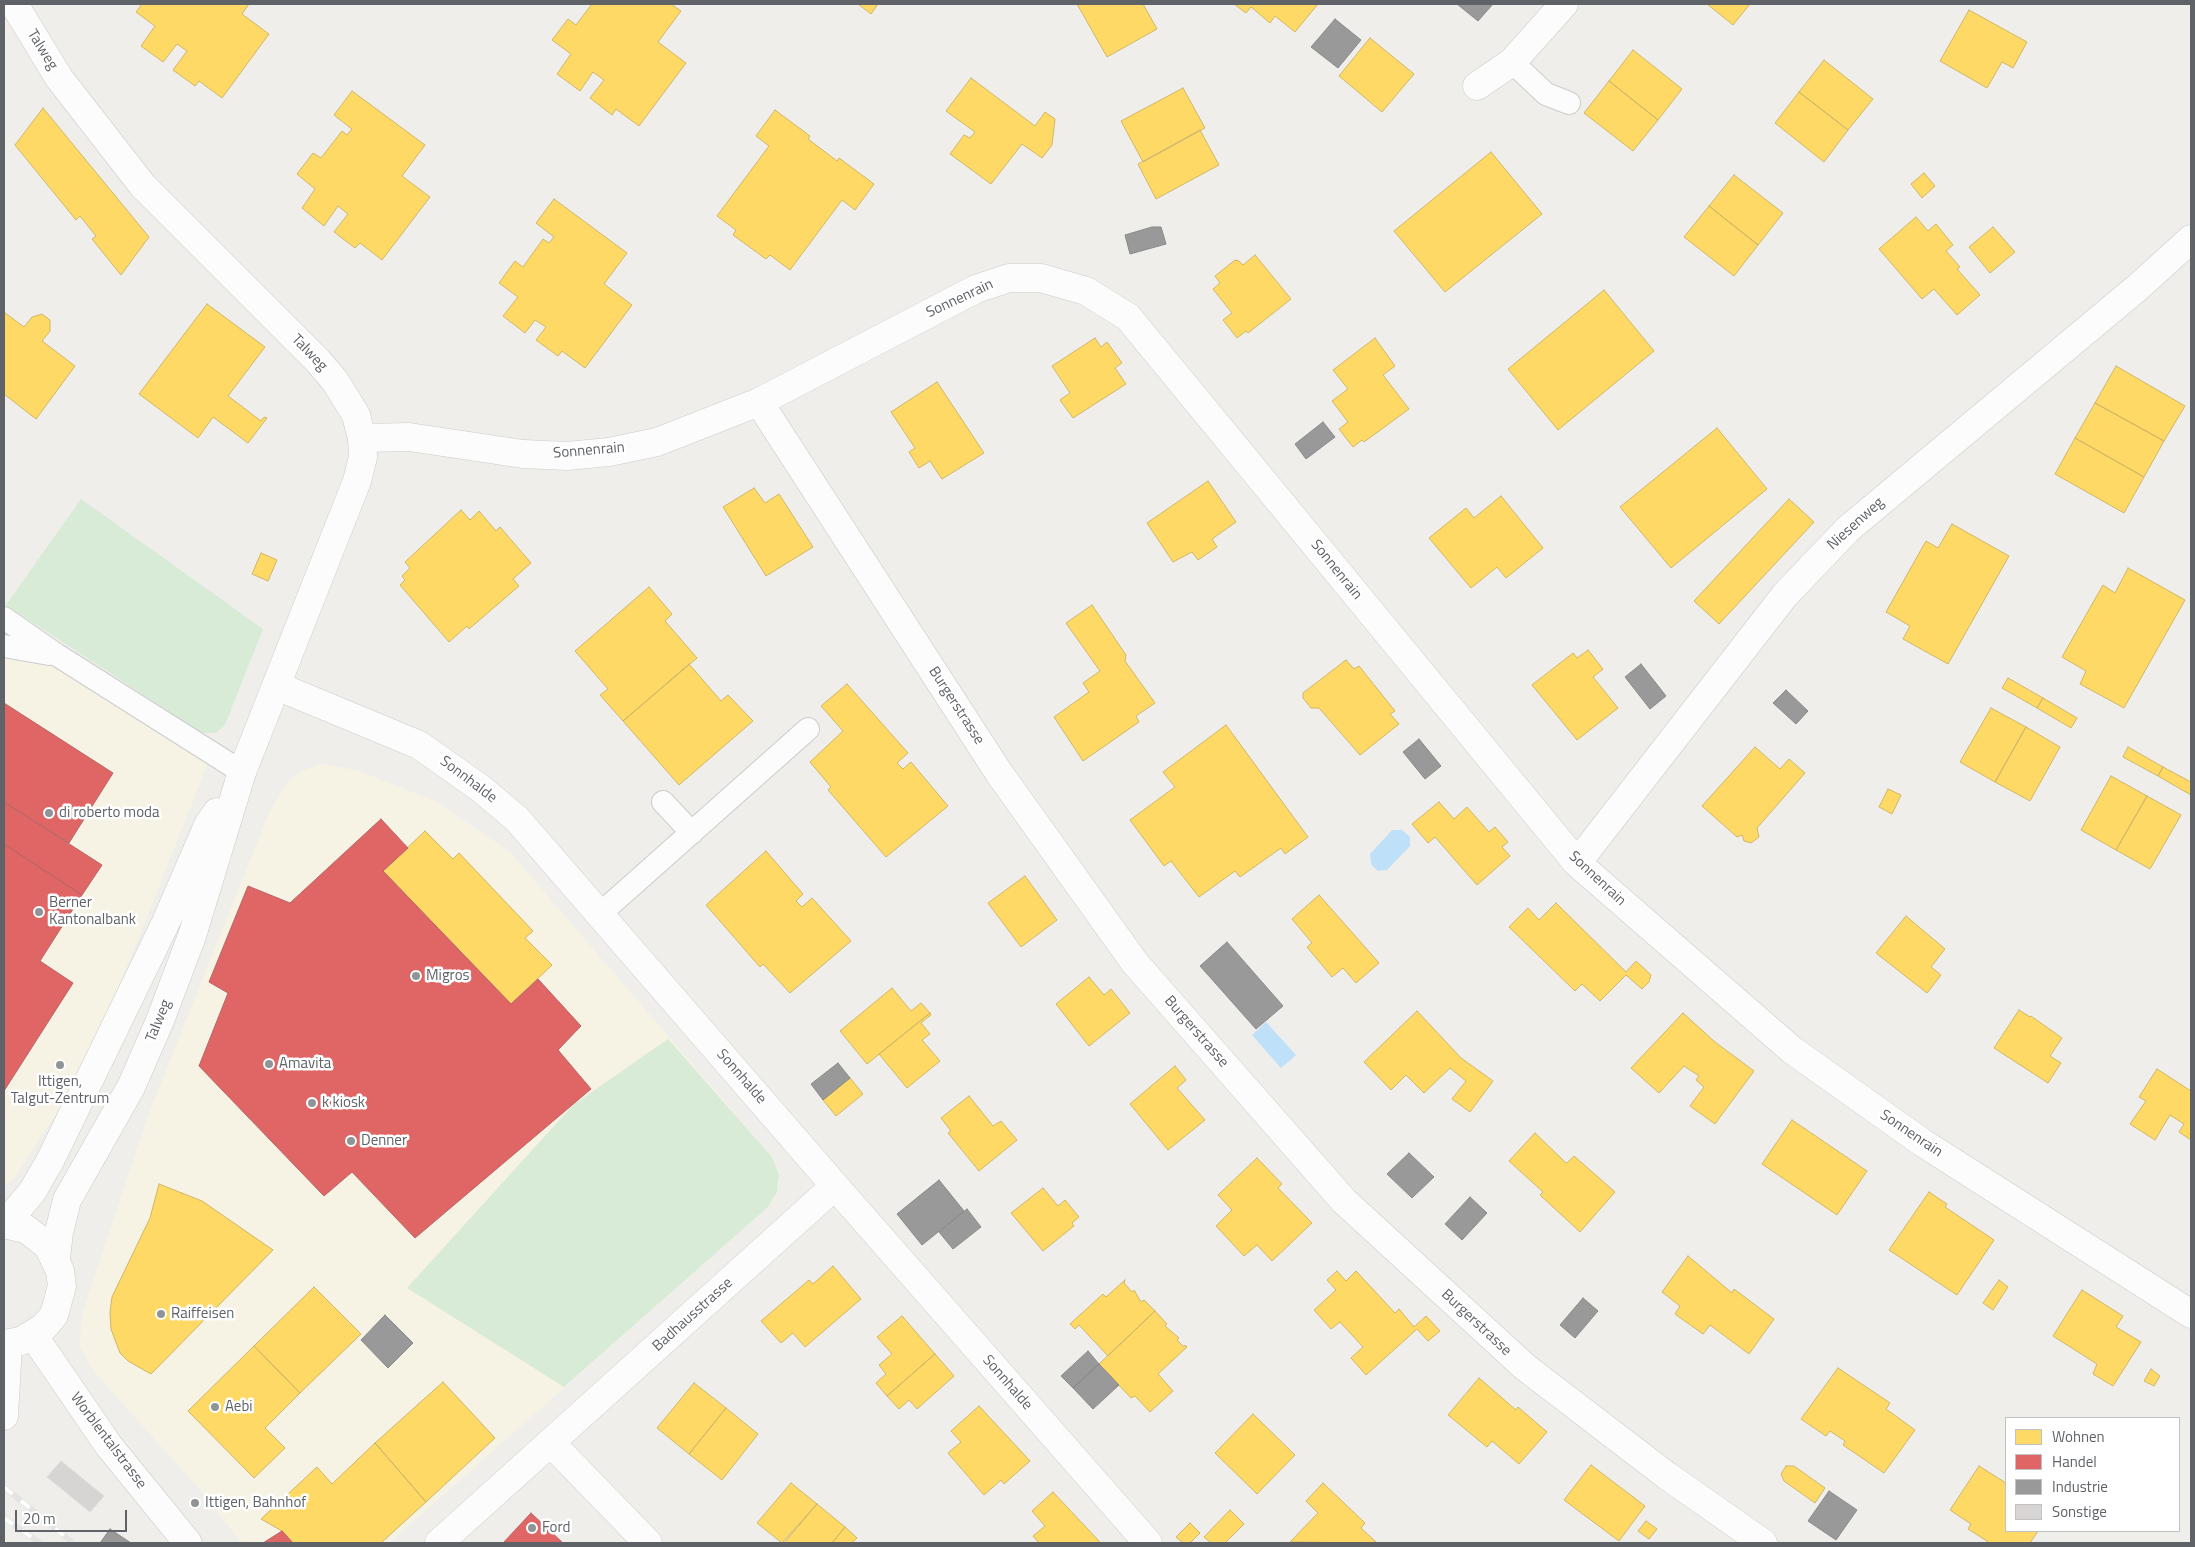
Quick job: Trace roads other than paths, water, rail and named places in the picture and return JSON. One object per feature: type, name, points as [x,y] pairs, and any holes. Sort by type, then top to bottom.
[{"type":"street","name":"Talweg","points":[[14,4],[59,78],[143,186],[335,380],[356,415],[362,438],[364,457],[357,481],[278,686],[242,772],[192,936],[179,971],[131,1087],[67,1200],[59,1232],[56,1258]]},
{"type":"street","points":[[1477,86],[1512,62],[1564,4]]},
{"type":"street","name":"Niesenweg","points":[[1577,864],[1785,595],[1848,529],[2137,288],[2191,239]]},
{"type":"street","name":"Sonnenrain","points":[[362,438],[409,437],[523,454],[567,456],[609,452],[657,442],[759,402],[976,290],[1009,278],[1041,278],[1062,282],[1086,291],[1109,303],[1128,317],[1577,864],[1792,1050],[1924,1143],[2191,1314]]},
{"type":"street","name":"Burgerstrasse","points":[[759,402],[999,773],[1136,962],[1344,1201],[1525,1367],[1666,1475],[1763,1543]]},
{"type":"street","name":"Sonnhalde","points":[[278,686],[419,745],[446,763],[517,819],[1148,1543]]},
{"type":"street","name":"Talweg","points":[[5,1224],[32,1192],[50,1161],[166,922],[208,825],[242,772]]},
{"type":"street","name":"Badhausstrasse","points":[[439,1543],[835,1186]]},
{"type":"street","points":[[4,1416],[15,1341],[44,1326],[54,1314],[62,1286],[56,1258],[38,1236],[26,1228],[5,1224]]},
{"type":"street","name":"Worblentalstrasse","points":[[15,1341],[109,1446],[188,1543]]},
{"type":"street","points":[[551,1443],[648,1543]]},
{"type":"lane","points":[[1512,62],[1546,94],[1565,108]]},
{"type":"lane","points":[[4,618],[58,655],[242,772]]},
{"type":"lane","points":[[4,646],[58,655]]},
{"type":"lane","points":[[600,913],[808,729]]},
{"type":"lane","points":[[664,802],[692,833]]},
{"type":"water","points":[[1392,830],[1402,830],[1410,837],[1410,846],[1387,870],[1378,871],[1371,864],[1370,854]]},
{"type":"water","points":[[1266,1022],[1296,1055],[1281,1068],[1252,1035]]},
{"type":"railway","points":[[4,1487],[73,1543]]},
{"type":"railway","points":[[4,1518],[40,1543]]},
{"type":"place","name":"di roberto moda","points":[[49,813]]},
{"type":"place","name":"Berner Kantonalbank","points":[[39,912]]},
{"type":"place","name":"Migros","points":[[416,976]]},
{"type":"place","name":"Amavita","points":[[269,1064]]},
{"type":"place","name":"Ittigen, Talgut-Zentrum","points":[[60,1065]]},
{"type":"place","name":"k kiosk","points":[[312,1103]]},
{"type":"place","name":"Denner","points":[[351,1141]]},
{"type":"place","name":"Raiffeisen","points":[[161,1314]]},
{"type":"place","name":"Aebi","points":[[215,1407]]},
{"type":"place","name":"Ittigen, Bahnhof","points":[[195,1503]]},
{"type":"place","name":"Ford","points":[[532,1528]]}]
